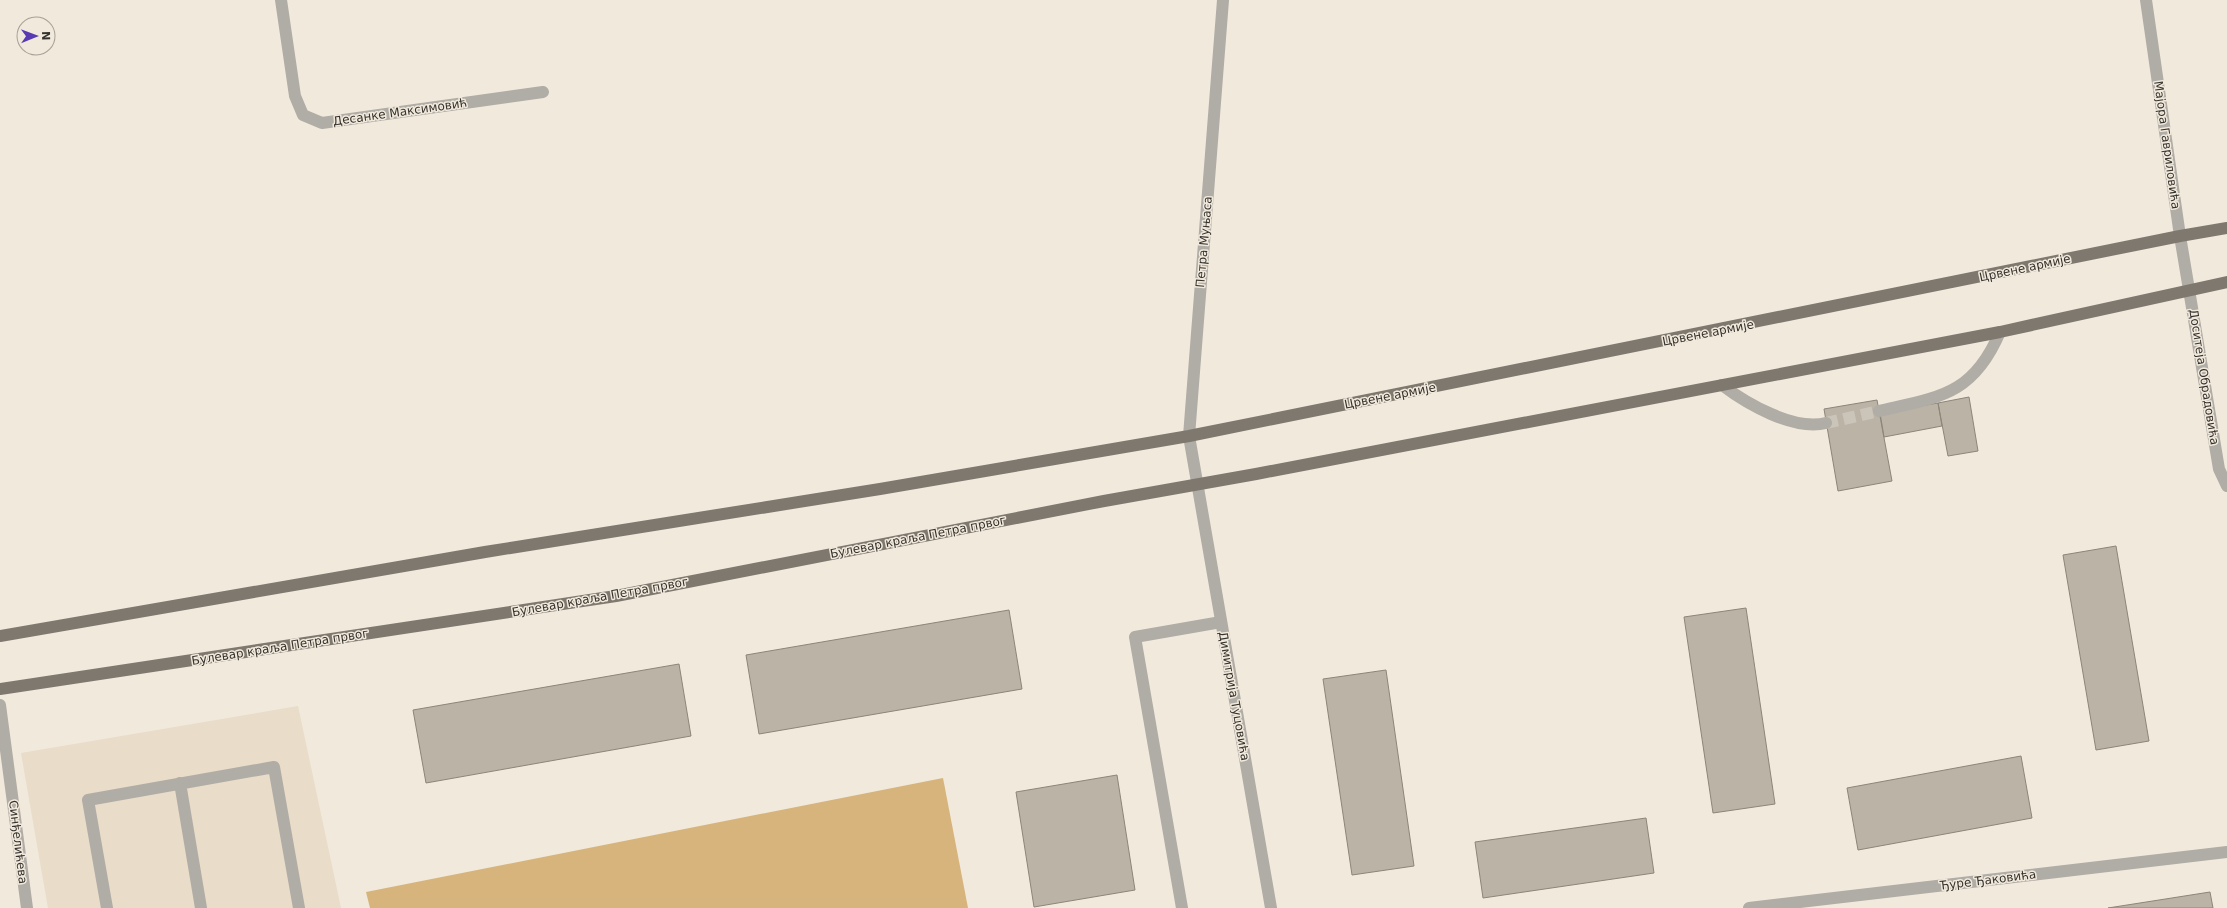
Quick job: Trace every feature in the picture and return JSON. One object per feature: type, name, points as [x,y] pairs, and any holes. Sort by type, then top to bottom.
[{"type":"main road","name":"Црвене армије","points":[[1189,436],[2180,236],[2227,228]]},
{"type":"main road","points":[[1196,484],[1256,474],[2000,332],[2227,282]]},
{"type":"main road","points":[[0,636],[477,554],[888,488],[1189,436]]},
{"type":"main road","name":"Булевар краља Петра првог","points":[[0,689],[616,596],[1196,484]]},
{"type":"street","name":"Десанке Максимовић","points":[[281,0],[295,96],[303,115],[322,123],[543,92]]},
{"type":"street","name":"Петра Муњаса","points":[[1196,484],[1189,436],[1223,0]]},
{"type":"street","name":"Мајора Гавриловића","points":[[2146,0],[2180,236],[2190,289]]},
{"type":"street","name":"Доситеја Обрадовића","points":[[2190,289],[2219,469],[2227,486]]},
{"type":"street","points":[[1879,411],[1938,398],[1952,392],[1977,372],[1991,354],[2000,332]]},
{"type":"street","points":[[1722,385],[1742,401],[1764,412],[1802,422],[1826,423]]},
{"type":"street","name":"Димитрија Туцовића","points":[[1196,484],[1271,908]]},
{"type":"street","points":[[1182,908],[1135,637],[1221,622]]},
{"type":"street","name":"Синђелићева","points":[[0,705],[27,908]]},
{"type":"street","points":[[107,908],[88,800],[274,767],[299,908]]},
{"type":"street","points":[[180,783],[201,908]]},
{"type":"street","name":"Ђуре Ђаковића","points":[[1749,908],[2227,852]]},
{"type":"shaded area","points":[[298,706],[341,908],[48,908],[21,753]]},
{"type":"shaded area","points":[[943,778],[968,908],[370,908],[366,892]]},
{"type":"building","points":[[1969,397],[1978,451],[1948,456],[1938,403]]},
{"type":"building","points":[[1877,400],[1892,481],[1838,491],[1824,409]]},
{"type":"building","points":[[1938,403],[1942,426],[1884,437],[1880,413]]},
{"type":"building","points":[[2116,546],[2149,741],[2096,750],[2063,555]]},
{"type":"building","points":[[1746,608],[1775,804],[1713,813],[1684,617]]},
{"type":"building","points":[[1009,610],[1022,689],[759,734],[746,655]]},
{"type":"building","points":[[679,664],[691,736],[426,783],[413,710]]},
{"type":"building","points":[[1386,670],[1414,866],[1352,875],[1323,679]]},
{"type":"building","points":[[2021,756],[2032,818],[1858,850],[1847,788]]},
{"type":"building","points":[[1117,775],[1135,890],[1034,907],[1016,792]]},
{"type":"building","points":[[1646,818],[1654,873],[1483,898],[1475,842]]},
{"type":"building","points":[[2210,892],[2213,908],[2108,908]]},
{"type":"tunnel","points":[[1826,423],[1879,411]]}]
